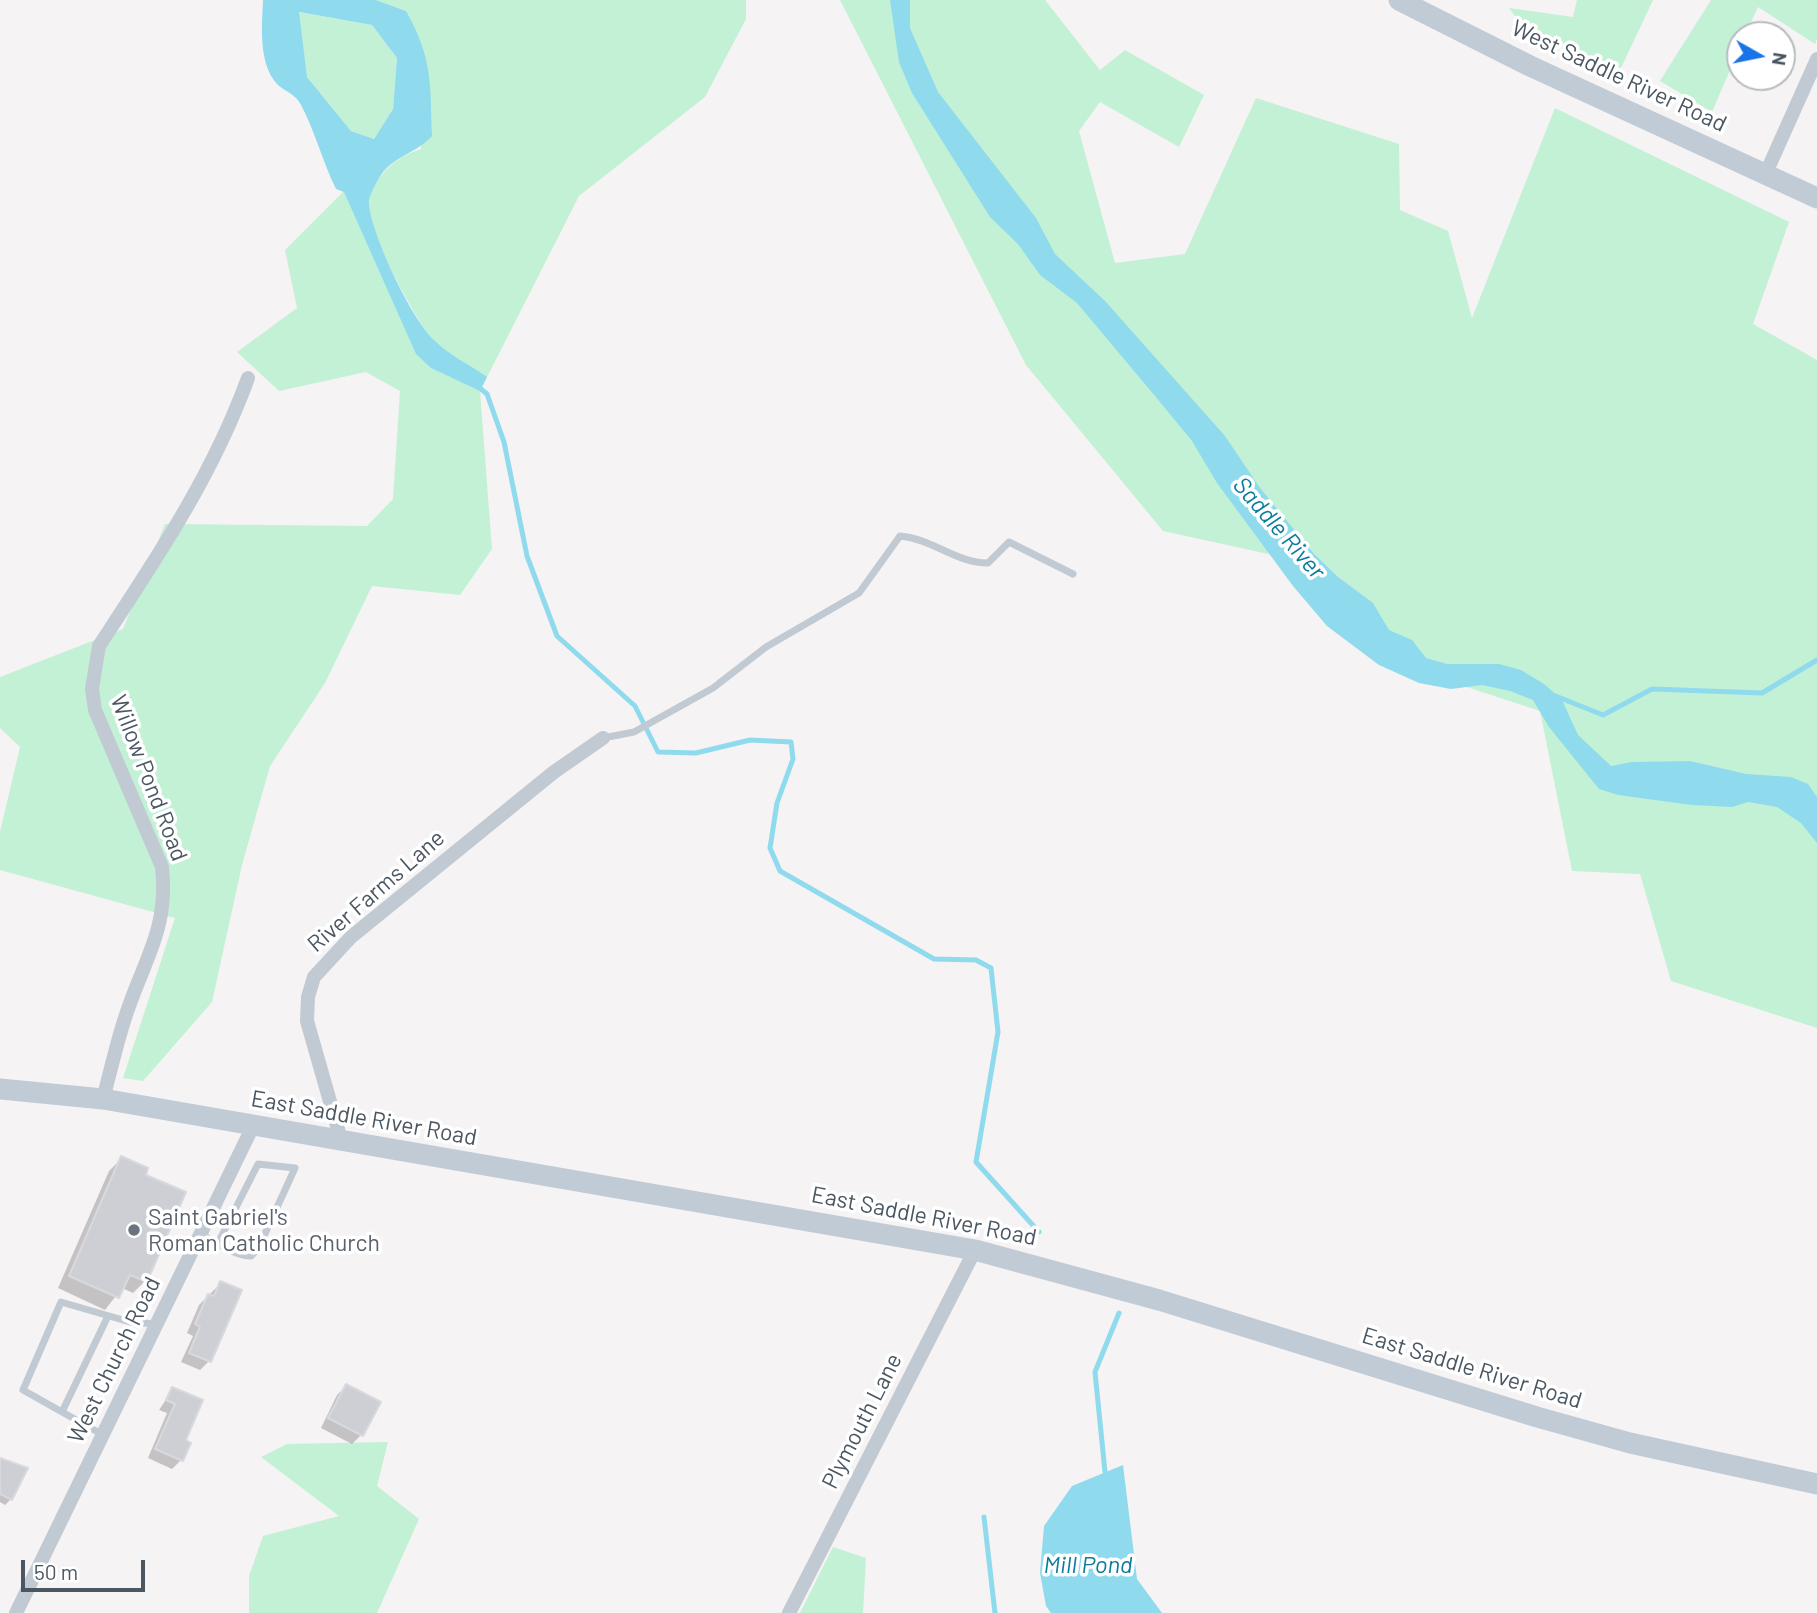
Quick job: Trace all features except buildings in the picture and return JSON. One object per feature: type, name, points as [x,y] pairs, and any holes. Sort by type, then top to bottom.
[{"type":"street","name":"West Saddle River Road","points":[[1399,0],[1530,66],[1817,198]]},
{"type":"street","points":[[1766,173],[1817,59]]},
{"type":"street","name":"Willow Pond Road","points":[[103,1099],[124,1021],[157,938],[163,917],[164,889],[162,867],[94,710],[93,666],[99,646],[186,513],[231,423],[248,378]]},
{"type":"street","name":"River Farms Lane","points":[[341,1140],[307,1021],[307,997],[314,977],[351,937],[554,772],[603,738]]},
{"type":"street","name":"East Saddle River Road","points":[[0,1089],[103,1099],[975,1250],[1142,1295],[1537,1417],[1630,1443],[1817,1484]]},
{"type":"street","name":"West Church Road","points":[[16,1613],[253,1126]]},
{"type":"street","name":"Plymouth Lane","points":[[789,1613],[975,1250]]},
{"type":"lane","points":[[603,738],[634,732],[713,688],[766,647],[859,593],[900,536],[921,538],[970,563],[988,563],[1009,542],[1073,574]]},
{"type":"lane","points":[[200,1234],[218,1243],[244,1256],[251,1256],[258,1249],[295,1168],[258,1164],[218,1243]]},
{"type":"lane","points":[[220,1193],[238,1201]]},
{"type":"lane","points":[[103,1435],[23,1390],[61,1302],[108,1316],[156,1324]]},
{"type":"lane","points":[[62,1412],[108,1316]]},
{"type":"green space","points":[[376,0],[746,0],[746,19],[705,97],[579,196],[480,391],[492,549],[460,595],[372,586],[325,683],[270,766],[242,865],[212,1002],[143,1081],[123,1078],[175,918],[0,870],[0,832],[20,747],[0,728],[0,677],[123,629],[165,524],[367,526],[393,499],[400,391],[366,372],[279,391],[237,352],[297,308],[285,250],[344,191],[409,335],[430,338],[392,270],[369,212],[369,200],[376,182],[404,156],[421,149],[406,11]]},
{"type":"green space","points":[[840,0],[1045,0],[1100,70],[1125,50],[1204,95],[1179,147],[1100,102],[1079,131],[1115,263],[1185,254],[1256,98],[1399,144],[1400,210],[1448,231],[1472,318],[1555,108],[1789,222],[1753,324],[1817,360],[1817,1028],[1671,981],[1640,874],[1572,871],[1540,711],[1418,671],[1282,557],[1163,531],[1026,365]]},
{"type":"green space","points":[[1577,0],[1653,0],[1621,68],[1531,38],[1509,8],[1573,17]]},
{"type":"green space","points":[[1711,0],[1817,0],[1815,44],[1796,32],[1796,21],[1780,21],[1758,7],[1752,21],[1726,21],[1726,80],[1712,112],[1660,81]]},
{"type":"green space","points":[[298,12],[372,25],[397,58],[393,109],[374,139],[351,131],[307,77]]},
{"type":"green space","points":[[388,1442],[377,1486],[419,1519],[377,1613],[249,1613],[249,1576],[263,1536],[339,1516],[261,1457],[287,1444]]},
{"type":"green space","points":[[833,1547],[866,1558],[863,1613],[800,1613]]},
{"type":"water","points":[[263,0],[376,0],[406,11],[426,58],[432,136],[420,147],[392,163],[381,175],[369,201],[371,218],[385,255],[415,315],[440,346],[487,377],[480,391],[431,368],[416,354],[344,192],[336,189],[331,179],[301,105],[277,84],[267,66],[262,44]],"holes":[[[299,12],[372,25],[397,58],[393,109],[374,139],[351,131],[307,77]]]},
{"type":"water","name":"Saddle River","points":[[890,0],[910,0],[910,28],[938,92],[1036,218],[1055,254],[1105,301],[1225,436],[1260,488],[1314,554],[1338,577],[1373,603],[1389,630],[1412,640],[1426,658],[1447,664],[1499,664],[1521,670],[1544,684],[1562,700],[1578,735],[1611,766],[1632,762],[1690,761],[1746,774],[1791,777],[1808,784],[1817,797],[1817,843],[1801,823],[1777,807],[1748,802],[1732,807],[1692,805],[1618,795],[1599,789],[1549,727],[1533,700],[1510,691],[1482,685],[1451,689],[1419,683],[1379,665],[1327,626],[1293,586],[1217,483],[1192,441],[1155,396],[1077,303],[1040,275],[1018,244],[990,217],[912,93],[899,62]]},
{"type":"water","name":"Mill Pond","points":[[1123,1465],[1137,1579],[1162,1613],[1051,1613],[1046,1606],[1040,1573],[1044,1526],[1072,1486]]},
{"type":"waterway","points":[[476,385],[487,394],[504,442],[527,556],[557,636],[635,706],[658,752],[696,753],[750,740],[791,742],[793,759],[777,803],[770,848],[780,871],[934,959],[976,960],[991,968],[998,1032],[976,1162],[1039,1232]]},
{"type":"waterway","points":[[1553,695],[1603,715],[1652,689],[1762,693],[1817,660]]},
{"type":"waterway","points":[[1105,1472],[1095,1372],[1119,1313]]},
{"type":"waterway","points":[[984,1517],[995,1613]]},
{"type":"place","name":"Saint Gabriel's Roman Catholic Church","points":[[134,1230]]}]
